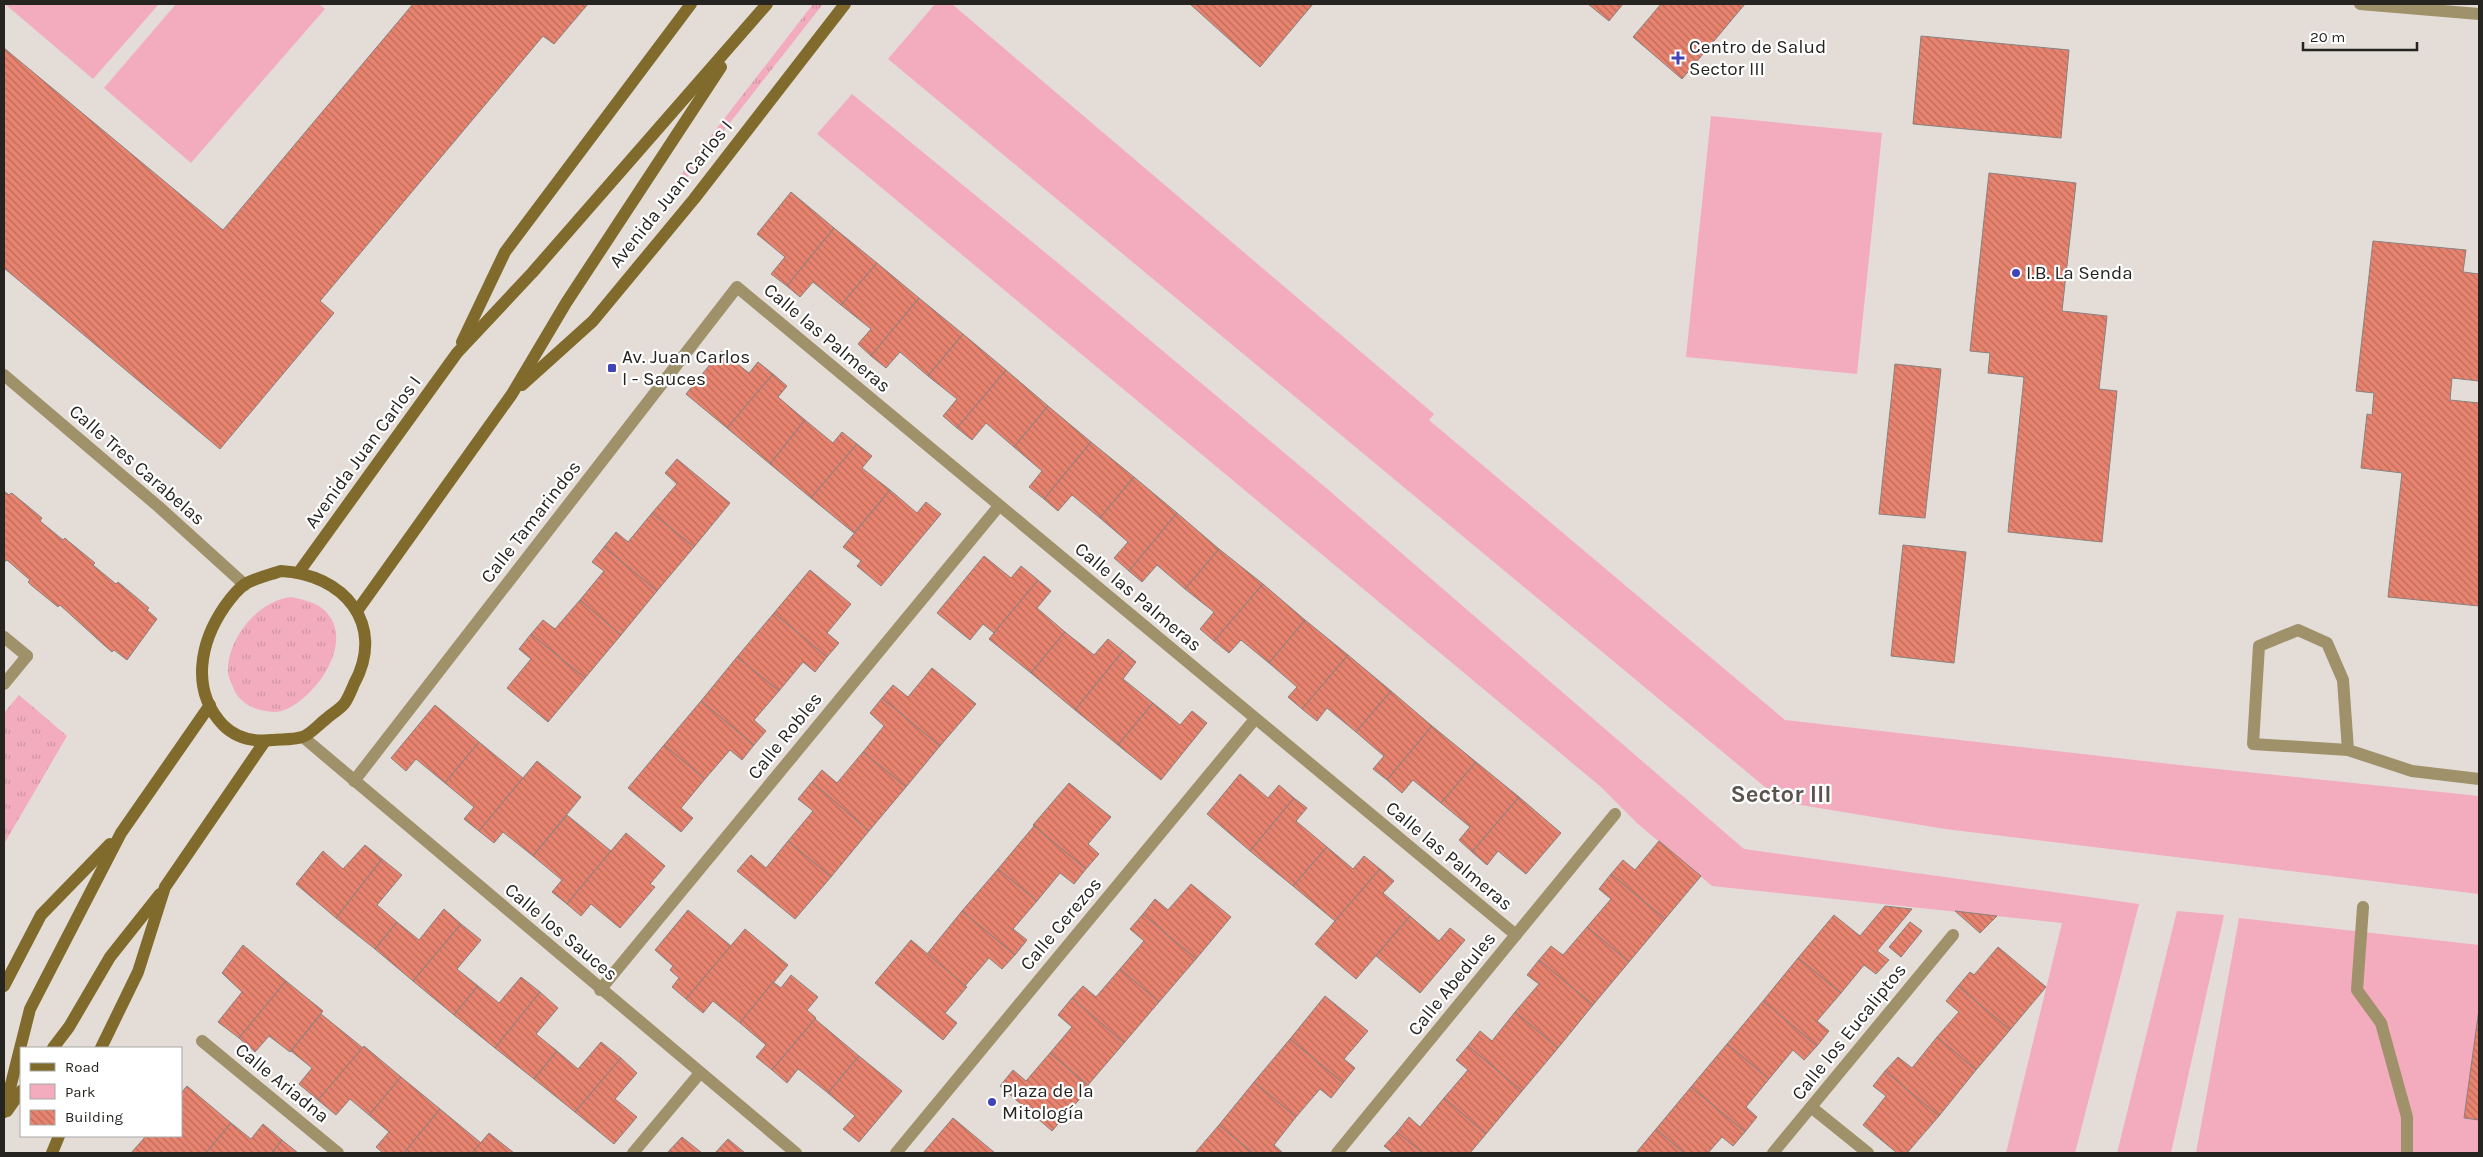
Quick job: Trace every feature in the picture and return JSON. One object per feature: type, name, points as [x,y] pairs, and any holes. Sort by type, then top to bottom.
[{"type":"main road","name":"Avenida Juan Carlos I","points":[[299,572],[457,353],[532,273],[768,4]]},
{"type":"main road","name":"Avenida Juan Carlos I","points":[[512,394],[593,321],[694,199],[845,4]]},
{"type":"main road","name":"Avenida Juan Carlos I","points":[[457,353],[505,252],[688,5]]},
{"type":"main road","name":"Avenida Juan Carlos I","points":[[356,611],[512,394],[566,303],[748,27]]},
{"type":"main road","points":[[281,571],[299,572],[336,587],[356,611],[363,625],[365,653],[359,676],[344,704],[303,737],[266,740],[244,739],[223,725],[210,705],[204,687],[201,665],[204,643],[213,623],[228,602],[244,585],[281,571]]},
{"type":"main road","points":[[20,1047],[30,1009],[120,834],[210,705]]},
{"type":"main road","points":[[55,1047],[69,1028],[110,957],[165,887],[266,740]]},
{"type":"main road","points":[[4,986],[41,915],[120,834]]},
{"type":"main road","points":[[102,1047],[138,972],[165,887]]},
{"type":"main road","points":[[4,1113],[20,1049]]},
{"type":"main road","points":[[4,1113],[20,1093]]},
{"type":"main road","points":[[52,1153],[59,1137]]},
{"type":"street","points":[[2360,4],[2479,14]]},
{"type":"street","name":"Calle las Palmeras","points":[[737,287],[1516,935]]},
{"type":"street","name":"Calle Tamarindos","points":[[354,781],[737,287]]},
{"type":"street","name":"Calle Tres Carabelas","points":[[4,375],[159,508],[244,585]]},
{"type":"street","name":"Calle Robles","points":[[600,990],[999,506]]},
{"type":"street","points":[[2348,750],[2343,680],[2327,642],[2298,630],[2259,646],[2253,744],[2348,750],[2412,771],[2479,779]]},
{"type":"street","points":[[4,637],[27,656],[4,684]]},
{"type":"street","name":"Calle Cerezos","points":[[896,1153],[1255,719]]},
{"type":"street","name":"Calle los Sauces","points":[[303,737],[600,990],[796,1153]]},
{"type":"street","name":"Calle Abedules","points":[[1337,1153],[1615,814]]},
{"type":"street","points":[[2363,907],[2357,990],[2381,1022],[2407,1117],[2407,1153]]},
{"type":"street","name":"Calle los Eucaliptos","points":[[1773,1153],[1953,935]]},
{"type":"street","name":"Calle Ariadna","points":[[202,1041],[338,1153]]},
{"type":"street","points":[[633,1153],[700,1072]]},
{"type":"street","points":[[1812,1107],[1868,1153]]},
{"type":"green space","points":[[5,4],[159,4],[93,79]]},
{"type":"green space","points":[[176,4],[319,4],[325,9],[191,163],[104,88]]},
{"type":"green space","points":[[813,4],[823,4],[671,198],[666,194]]},
{"type":"green space","points":[[935,4],[952,4],[1434,414],[1429,420],[1785,720],[2188,766],[2479,796],[2479,894],[1945,829],[1783,802],[888,59]]},
{"type":"green space","points":[[852,94],[1058,263],[1325,487],[1744,849],[2139,904],[2075,1153],[2006,1153],[2062,923],[1712,886],[1638,824],[1601,787],[817,134]]},
{"type":"green space","points":[[1711,116],[1882,133],[1857,374],[1686,357]]},
{"type":"green space","points":[[291,597],[312,602],[319,606],[333,621],[336,636],[334,651],[329,666],[320,681],[309,693],[284,710],[269,712],[244,702],[234,691],[228,674],[230,657],[234,645],[247,622],[267,605]]},
{"type":"green space","points":[[19,695],[67,736],[4,844],[4,713]]},
{"type":"green space","points":[[2177,911],[2224,915],[2171,1153],[2117,1153]]},
{"type":"green space","points":[[2239,918],[2479,945],[2479,1153],[2196,1153]]},
{"type":"building","points":[[413,4],[588,4],[554,44],[543,36],[320,301],[334,313],[220,449],[4,268],[4,48],[223,230]]},
{"type":"building","points":[[1190,4],[1313,4],[1260,67]]},
{"type":"building","points":[[1588,4],[1623,4],[1609,21]]},
{"type":"building","name":"Centro de Salud Sector III","points":[[1661,4],[1745,4],[1682,79],[1633,37]]},
{"type":"building","points":[[1921,36],[2069,50],[2061,138],[1913,124]]},
{"type":"building","points":[[1989,173],[2076,183],[2062,311],[2107,316],[2099,389],[2117,391],[2102,542],[2008,532],[2024,377],[1988,373],[1990,353],[1970,351]]},
{"type":"building","points":[[791,192],[834,228],[787,286],[771,274],[785,257],[757,234]]},
{"type":"building","points":[[834,228],[877,263],[841,305],[813,282],[800,297],[787,286]]},
{"type":"building","points":[[2373,241],[2466,250],[2463,272],[2479,274],[2479,381],[2452,378],[2450,400],[2479,403],[2479,606],[2388,597],[2402,473],[2361,468],[2367,414],[2372,415],[2374,393],[2356,391]]},
{"type":"building","points":[[877,263],[919,298],[871,356],[858,344],[871,329],[841,305]]},
{"type":"building","points":[[919,298],[963,334],[928,376],[900,352],[886,368],[871,356]]},
{"type":"building","points":[[963,334],[1006,370],[957,428],[943,416],[957,399],[928,376]]},
{"type":"building","points":[[721,351],[749,373],[758,362],[773,374],[727,428],[686,394]]},
{"type":"building","points":[[1895,364],[1941,369],[1925,518],[1879,514]]},
{"type":"building","points":[[1006,370],[1048,406],[1014,447],[986,423],[972,440],[957,428]]},
{"type":"building","points":[[773,374],[787,386],[778,397],[805,420],[770,464],[727,428]]},
{"type":"building","points":[[1048,406],[1091,442],[1044,499],[1029,487],[1042,471],[1014,447]]},
{"type":"building","points":[[805,420],[833,443],[842,432],[857,444],[811,498],[770,464]]},
{"type":"building","points":[[1091,442],[1134,477],[1100,518],[1072,495],[1058,511],[1044,499]]},
{"type":"building","points":[[857,444],[872,456],[862,468],[890,490],[854,533],[811,498]]},
{"type":"building","points":[[677,459],[730,503],[694,547],[652,513],[677,484],[665,473]]},
{"type":"building","points":[[1134,477],[1177,513],[1129,571],[1114,558],[1128,542],[1100,518]]},
{"type":"building","points":[[890,490],[917,513],[926,502],[941,514],[881,586],[857,566],[861,561],[843,547]]},
{"type":"building","points":[[4,491],[9,495],[13,494],[42,518],[40,521],[63,540],[65,538],[95,563],[93,565],[105,575],[116,584],[118,582],[149,608],[147,610],[157,619],[127,660],[114,650],[112,652],[60,605],[58,607],[31,585],[28,582],[30,580],[7,560],[4,562]]},
{"type":"building","points":[[652,513],[694,547],[657,591],[604,547],[616,532],[628,542]]},
{"type":"building","points":[[1177,513],[1219,549],[1185,589],[1157,565],[1142,582],[1129,571]]},
{"type":"building","points":[[1903,545],[1966,552],[1954,663],[1891,656]]},
{"type":"building","points":[[604,547],[657,591],[621,635],[580,600],[604,571],[592,562]]},
{"type":"building","points":[[1219,549],[1263,584],[1214,641],[1200,629],[1214,612],[1185,589]]},
{"type":"building","points":[[984,556],[1011,578],[1021,566],[1038,580],[994,633],[983,624],[970,640],[937,613]]},
{"type":"building","points":[[810,570],[851,604],[827,633],[839,643],[827,657],[774,613]]},
{"type":"building","points":[[1038,580],[1051,591],[1037,608],[1065,632],[1031,673],[989,639]]},
{"type":"building","points":[[1263,584],[1305,620],[1269,663],[1241,640],[1229,653],[1214,641]]},
{"type":"building","points":[[580,600],[621,635],[585,678],[531,634],[543,620],[555,629]]},
{"type":"building","points":[[774,613],[827,657],[815,672],[803,662],[779,691],[737,657]]},
{"type":"building","points":[[1305,620],[1348,655],[1302,709],[1288,697],[1297,687],[1269,663]]},
{"type":"building","points":[[1065,632],[1094,655],[1108,639],[1123,651],[1075,710],[1031,673]]},
{"type":"building","points":[[531,634],[585,678],[548,722],[507,688],[531,659],[519,649]]},
{"type":"building","points":[[1123,651],[1136,662],[1123,679],[1153,703],[1118,745],[1075,710]]},
{"type":"building","points":[[1348,655],[1391,691],[1356,732],[1327,708],[1317,721],[1302,709]]},
{"type":"building","points":[[737,657],[779,691],[754,720],[766,731],[754,745],[701,701]]},
{"type":"building","points":[[932,668],[976,704],[940,746],[882,698],[893,685],[908,697]]},
{"type":"building","points":[[1391,691],[1432,726],[1387,780],[1373,769],[1384,756],[1356,732]]},
{"type":"building","points":[[882,698],[940,746],[906,787],[863,752],[884,726],[870,713]]},
{"type":"building","points":[[701,701],[754,745],[742,760],[730,750],[705,779],[664,745]]},
{"type":"building","points":[[1153,703],[1180,725],[1192,711],[1207,723],[1161,780],[1118,745]]},
{"type":"building","points":[[435,705],[479,742],[445,783],[416,759],[406,771],[391,758]]},
{"type":"building","points":[[1432,726],[1476,762],[1441,803],[1413,780],[1402,793],[1387,780]]},
{"type":"building","points":[[479,742],[523,778],[479,831],[464,819],[474,807],[445,783]]},
{"type":"building","points":[[664,745],[705,779],[681,808],[693,818],[681,832],[628,788]]},
{"type":"building","points":[[863,752],[906,787],[869,831],[812,782],[822,770],[837,783]]},
{"type":"building","points":[[537,761],[581,797],[533,856],[503,832],[494,843],[479,831]]},
{"type":"building","points":[[1476,762],[1519,797],[1472,852],[1459,840],[1470,827],[1441,803]]},
{"type":"building","points":[[1240,774],[1268,798],[1279,785],[1294,798],[1250,851],[1207,814]]},
{"type":"building","points":[[812,782],[869,831],[831,877],[788,841],[813,811],[798,799]]},
{"type":"building","points":[[1069,783],[1111,817],[1088,844],[1099,854],[1086,869],[1033,825]]},
{"type":"building","points":[[1519,797],[1561,833],[1526,874],[1498,851],[1487,865],[1472,852]]},
{"type":"building","points":[[1294,798],[1307,808],[1296,821],[1327,847],[1293,886],[1250,851]]},
{"type":"building","points":[[567,815],[611,851],[567,904],[552,892],[562,880],[533,856]]},
{"type":"building","points":[[1034,826],[1086,869],[1074,884],[1060,873],[1037,901],[998,869]]},
{"type":"building","points":[[626,833],[665,866],[650,884],[655,887],[620,928],[591,904],[581,916],[567,904]]},
{"type":"building","points":[[788,841],[831,877],[795,919],[737,871],[751,855],[766,868]]},
{"type":"building","points":[[1659,841],[1701,876],[1665,919],[1611,874],[1623,860],[1635,870]]},
{"type":"building","points":[[365,845],[382,859],[336,918],[296,884],[323,851],[343,869]]},
{"type":"building","points":[[1327,847],[1353,869],[1364,856],[1380,869],[1335,921],[1293,886]]},
{"type":"building","points":[[382,859],[402,875],[377,905],[397,922],[375,949],[336,918]]},
{"type":"building","points":[[998,869],[1037,901],[1013,929],[1027,940],[1015,955],[962,911]]},
{"type":"building","points":[[1380,869],[1394,881],[1383,893],[1410,916],[1356,979],[1315,944]]},
{"type":"building","points":[[1611,874],[1665,919],[1629,962],[1587,927],[1611,899],[1599,889]]},
{"type":"building","points":[[1191,884],[1231,917],[1196,959],[1143,914],[1155,899],[1168,910]]},
{"type":"building","points":[[1885,906],[1912,909],[1877,951],[1889,960],[1876,974],[1864,965],[1841,993],[1798,958],[1834,915],[1860,936]]},
{"type":"building","points":[[444,909],[461,924],[413,981],[375,949],[397,922],[419,940]]},
{"type":"building","points":[[688,910],[731,946],[686,999],[672,987],[679,978],[670,970],[673,966],[655,950]]},
{"type":"building","points":[[962,911],[1015,955],[1002,969],[989,958],[965,986],[927,954]]},
{"type":"building","points":[[1955,911],[1997,916],[1980,933]]},
{"type":"building","points":[[1143,914],[1196,959],[1159,1002],[1120,969],[1144,941],[1130,929]]},
{"type":"building","points":[[1410,916],[1439,941],[1450,928],[1465,940],[1420,993],[1376,956]]},
{"type":"building","points":[[1910,922],[1922,931],[1901,957],[1889,947]]},
{"type":"building","points":[[461,924],[481,940],[457,969],[478,986],[454,1015],[413,981]]},
{"type":"building","points":[[1587,927],[1629,962],[1593,1005],[1539,960],[1551,946],[1563,955]]},
{"type":"building","points":[[745,929],[788,965],[740,1023],[713,1001],[703,1013],[686,999]]},
{"type":"building","points":[[911,940],[967,987],[945,1013],[957,1023],[943,1040],[875,983]]},
{"type":"building","points":[[243,945],[286,981],[239,1038],[218,1022],[242,992],[222,973]]},
{"type":"building","points":[[1998,947],[2046,987],[2010,1030],[1958,986],[1970,972],[1974,975]]},
{"type":"building","points":[[1798,958],[1841,993],[1817,1021],[1829,1031],[1817,1046],[1763,1001]]},
{"type":"building","points":[[1539,960],[1593,1005],[1558,1048],[1515,1012],[1539,984],[1527,975]]},
{"type":"building","points":[[1120,969],[1159,1002],[1124,1043],[1072,998],[1083,986],[1096,997]]},
{"type":"building","points":[[791,975],[818,997],[807,1010],[816,1018],[772,1070],[756,1057],[766,1045],[740,1023],[773,982],[781,988]]},
{"type":"building","points":[[521,977],[540,992],[495,1048],[454,1015],[478,986],[499,1003]]},
{"type":"building","points":[[286,981],[323,1011],[290,1052],[269,1036],[255,1052],[239,1038]]},
{"type":"building","points":[[1958,986],[2010,1030],[1976,1070],[1937,1037],[1959,1012],[1946,1001]]},
{"type":"building","points":[[540,992],[558,1008],[536,1034],[557,1051],[534,1079],[495,1048]]},
{"type":"building","points":[[1325,996],[1368,1031],[1344,1059],[1355,1068],[1343,1083],[1290,1039]]},
{"type":"building","points":[[1072,998],[1124,1043],[1088,1085],[1050,1053],[1072,1027],[1058,1015]]},
{"type":"building","points":[[1763,1001],[1817,1046],[1804,1060],[1793,1050],[1769,1079],[1727,1044]]},
{"type":"building","points":[[2479,1009],[2479,1120],[2464,1118]]},
{"type":"building","points":[[1515,1012],[1558,1048],[1522,1091],[1468,1046],[1480,1031],[1492,1041]]},
{"type":"building","points":[[321,1014],[363,1048],[318,1100],[299,1084],[312,1068],[291,1051]]},
{"type":"building","points":[[815,1019],[859,1056],[828,1093],[798,1069],[787,1083],[772,1070]]},
{"type":"building","points":[[1937,1037],[1976,1070],[1939,1116],[1885,1071],[1898,1057],[1912,1068]]},
{"type":"building","points":[[1290,1039],[1343,1083],[1331,1098],[1320,1089],[1296,1117],[1254,1082]]},
{"type":"building","points":[[601,1042],[621,1058],[575,1112],[534,1079],[557,1051],[578,1069]]},
{"type":"building","points":[[1727,1044],[1769,1079],[1746,1107],[1757,1117],[1745,1132],[1691,1087]]},
{"type":"building","points":[[364,1046],[401,1077],[369,1115],[350,1099],[336,1115],[318,1100]]},
{"type":"building","points":[[1468,1046],[1522,1091],[1486,1134],[1444,1098],[1468,1070],[1456,1060]]},
{"type":"building","points":[[1050,1053],[1090,1087],[1052,1131],[1000,1086],[1013,1070],[1026,1081]]},
{"type":"building","points":[[859,1056],[902,1091],[859,1142],[843,1129],[855,1116],[828,1093]]},
{"type":"building","points":[[621,1058],[637,1073],[615,1099],[637,1117],[614,1144],[575,1112]]},
{"type":"building","points":[[1885,1071],[1939,1116],[1907,1153],[1897,1153],[1863,1125],[1886,1096],[1873,1086]]},
{"type":"building","points":[[401,1077],[440,1109],[404,1153],[383,1153],[376,1147],[389,1132],[369,1115]]},
{"type":"building","points":[[1254,1082],[1296,1117],[1274,1145],[1283,1153],[1253,1153],[1219,1125]]},
{"type":"building","points":[[187,1086],[231,1123],[206,1153],[131,1153],[145,1137],[182,1137],[182,1092]]},
{"type":"building","points":[[1691,1087],[1745,1132],[1733,1146],[1722,1137],[1708,1153],[1684,1153],[1656,1129]]},
{"type":"building","points":[[1444,1098],[1486,1134],[1470,1153],[1423,1153],[1397,1132],[1409,1117],[1420,1127]]},
{"type":"building","points":[[440,1109],[481,1143],[472,1153],[404,1153]]},
{"type":"building","points":[[953,1118],[995,1153],[923,1153]]},
{"type":"building","points":[[231,1123],[251,1139],[263,1124],[282,1140],[272,1153],[206,1153]]},
{"type":"building","points":[[1219,1125],[1253,1153],[1195,1153]]},
{"type":"building","points":[[1656,1129],[1684,1153],[1636,1153]]},
{"type":"building","points":[[1397,1132],[1423,1153],[1393,1153],[1384,1146]]},
{"type":"building","points":[[489,1133],[514,1153],[472,1153]]},
{"type":"building","points":[[682,1137],[702,1153],[667,1153]]},
{"type":"building","points":[[728,1139],[745,1153],[715,1153]]},
{"type":"building","points":[[282,1140],[298,1153],[272,1153]]},
{"type":"place","name":"Centro de Salud Sector III","points":[[1678,58]]},
{"type":"place","name":"I.B. La Senda","points":[[2016,273]]},
{"type":"place","name":"Av. Juan Carlos I - Sauces","points":[[612,368]]},
{"type":"place","name":"Plaza de la Mitología","points":[[992,1102]]},
{"type":"district","name":"Sector III","points":[[1781,794]]}]
